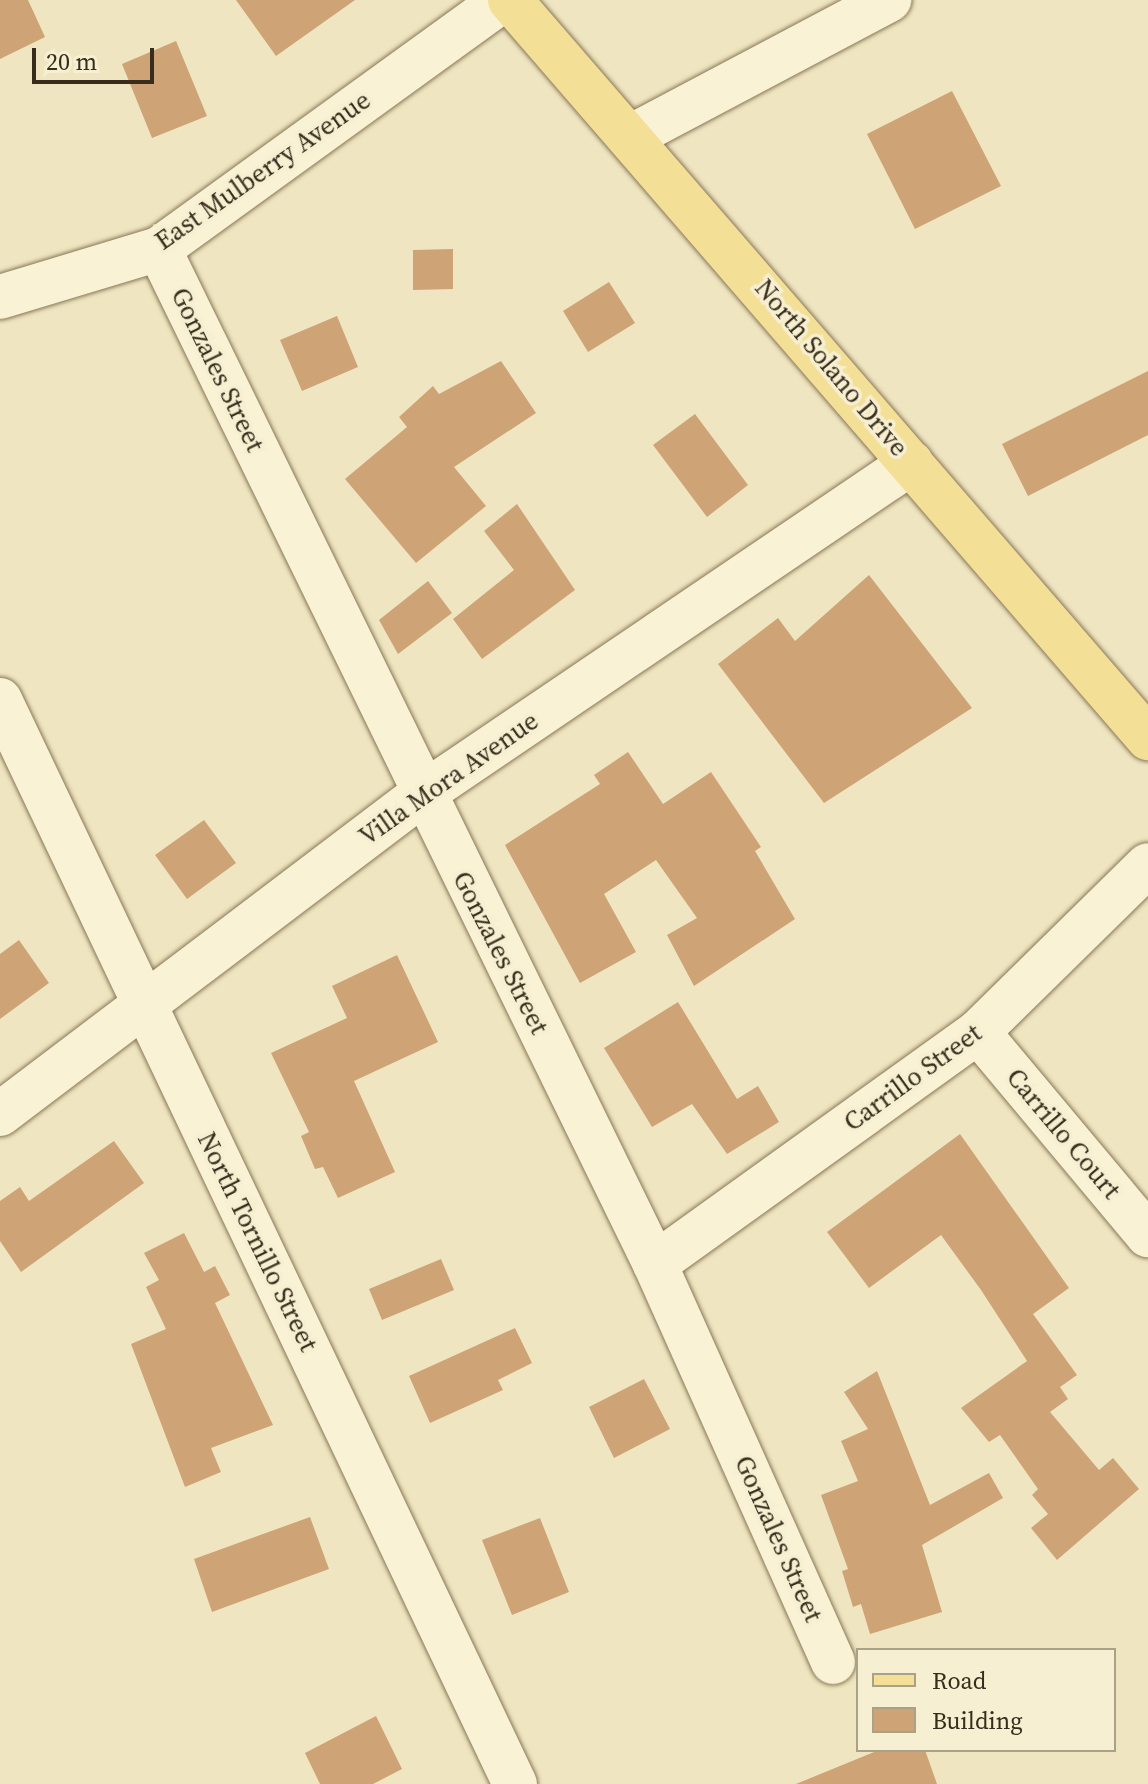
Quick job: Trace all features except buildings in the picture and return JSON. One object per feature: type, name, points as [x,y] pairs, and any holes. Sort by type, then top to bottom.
[{"type":"main road","name":"North Solano Drive","points":[[510,0],[634,135],[1148,738]]},
{"type":"street","name":"East Mulberry Avenue","points":[[0,297],[159,249],[503,0]]},
{"type":"street","points":[[634,135],[889,0]]},
{"type":"street","name":"Gonzales Street","points":[[159,249],[421,795],[655,1264],[833,1662]]},
{"type":"street","name":"Villa Mora Avenue","points":[[0,1114],[145,1008],[421,795],[911,463]]},
{"type":"street","name":"North Tornillo Street","points":[[0,700],[515,1784]]},
{"type":"street","name":"Carrillo Street","points":[[655,1264],[978,1032],[1148,865]]},
{"type":"street","name":"Carrillo Court","points":[[978,1032],[1148,1235]]}]
